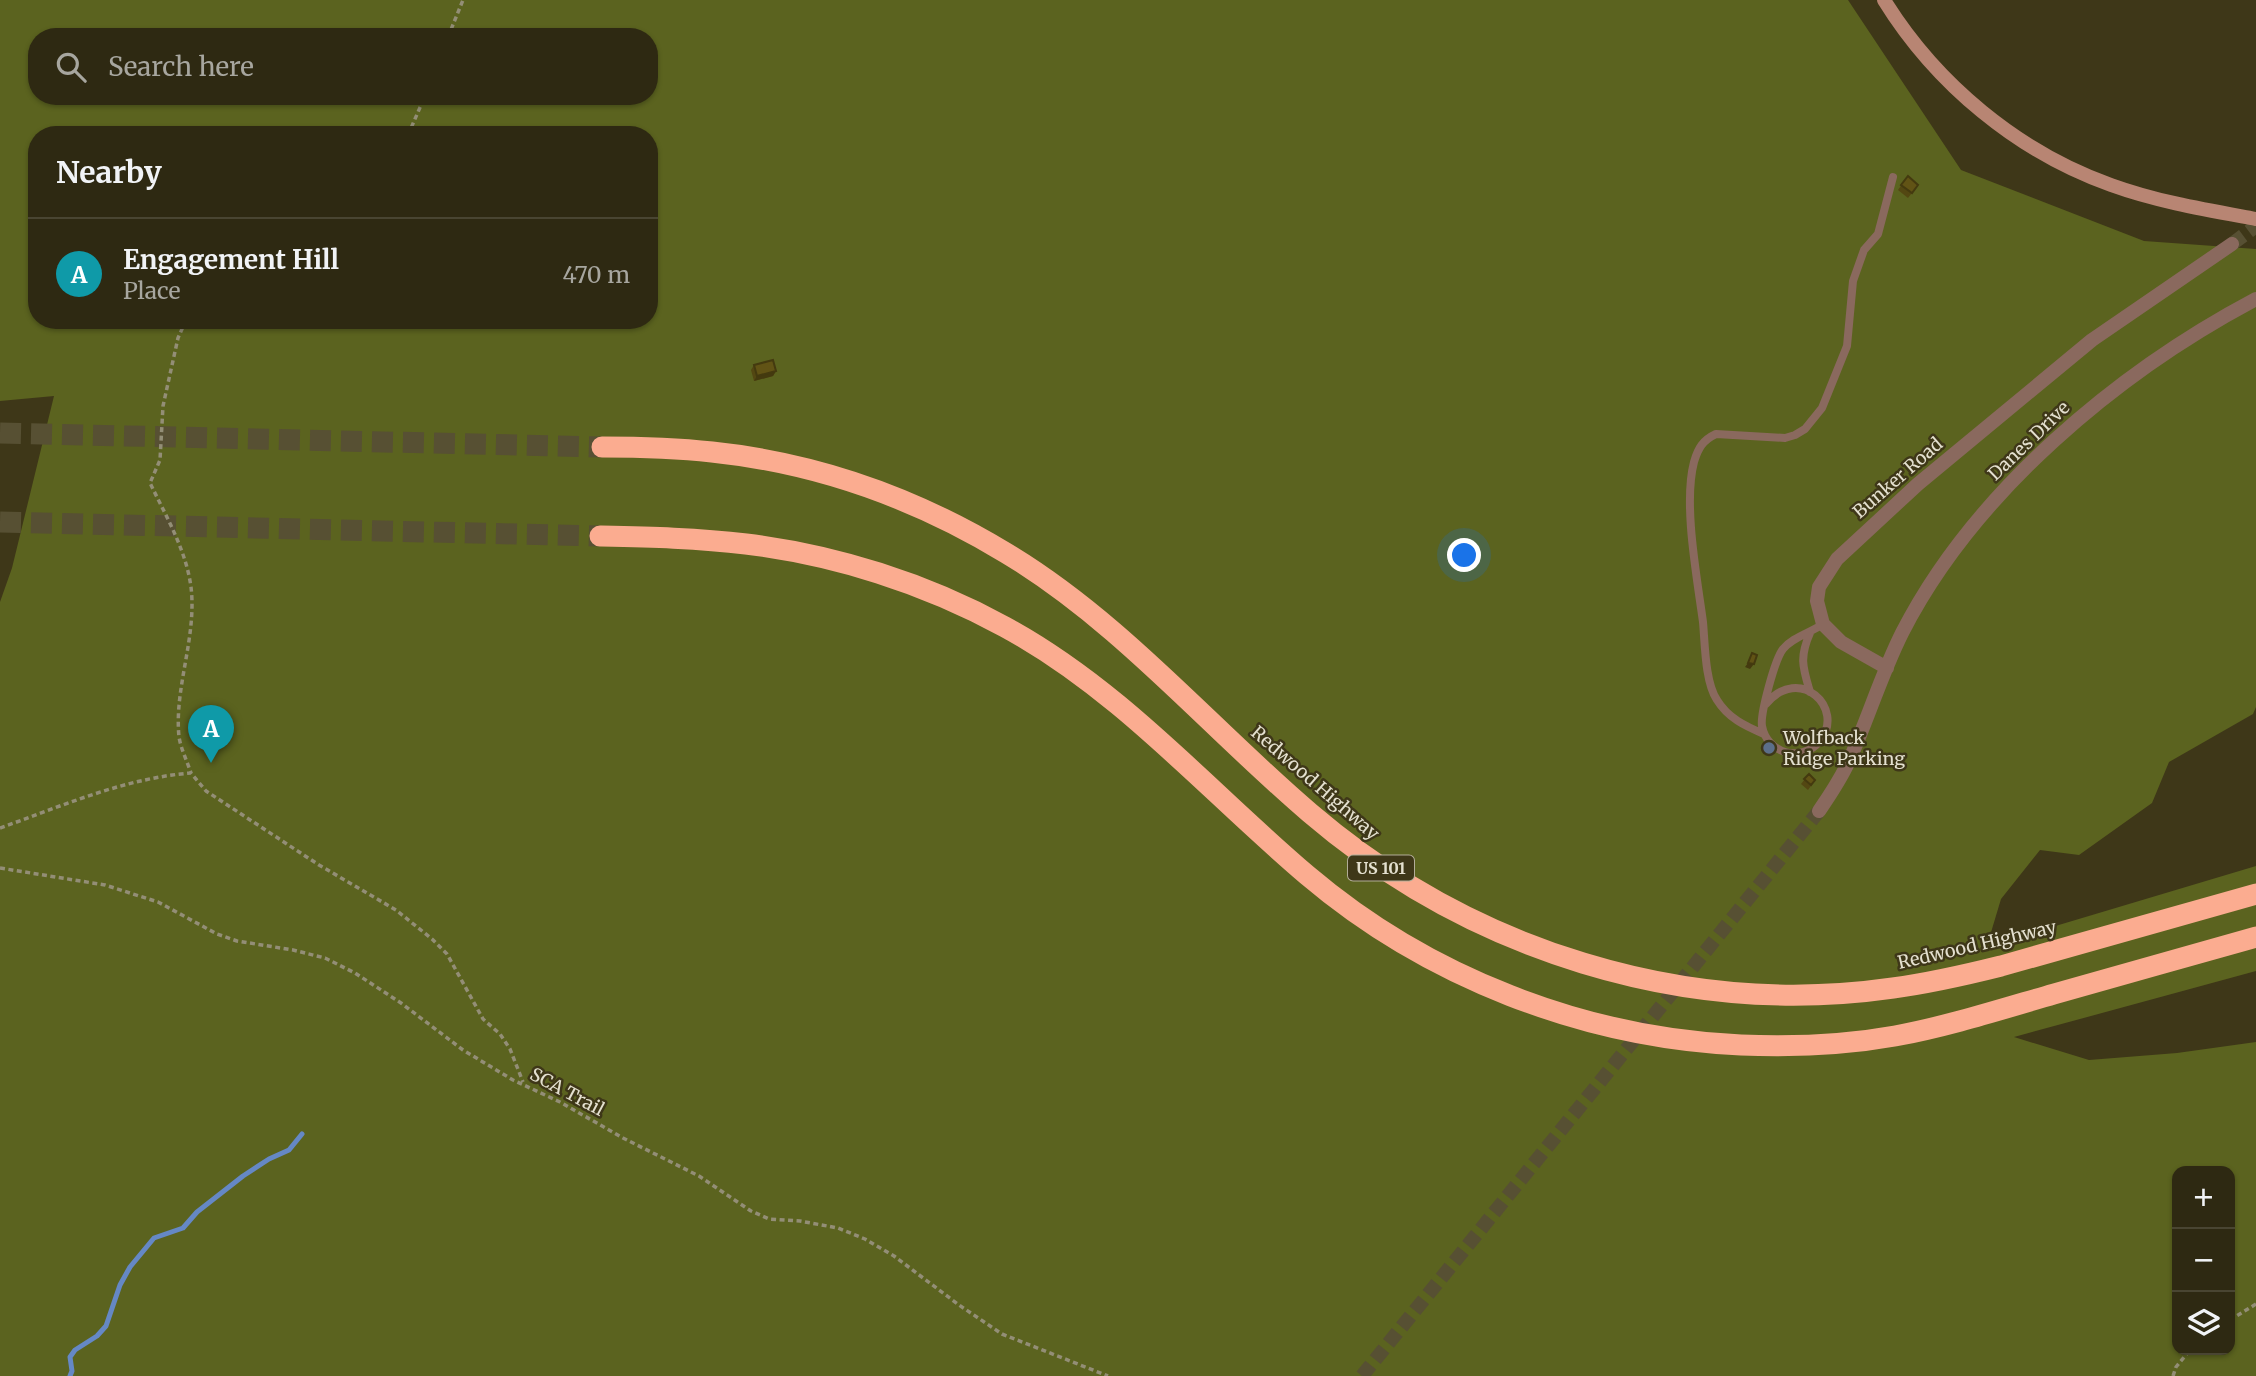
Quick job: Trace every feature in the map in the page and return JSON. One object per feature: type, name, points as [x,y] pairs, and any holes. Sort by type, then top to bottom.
[{"type":"highway","name":"Redwood Highway","points":[[602,447],[713,452],[791,465],[867,487],[963,529],[1031,569],[1083,607],[1307,811],[1369,859],[1435,901],[1480,924],[1541,950],[1615,973],[1692,988],[1770,995],[1891,989],[2001,966],[2256,894]]},
{"type":"highway","name":"US 101","points":[[600,536],[703,540],[782,549],[859,567],[933,593],[969,609],[1039,647],[1104,693],[1308,876],[1381,930],[1438,963],[1509,995],[1621,1030],[1699,1041],[1777,1046],[1829,1044],[1894,1036],[1970,1018],[2256,937]]},
{"type":"main road","points":[[1884,0],[1920,48],[1969,102],[2038,151],[2082,173],[2126,190],[2256,219]]},
{"type":"street","name":"Bunker Road","points":[[1823,624],[1817,601],[1819,587],[1837,559],[1855,542],[1918,484],[2092,340],[2232,244]]},
{"type":"street","name":"Danes Drive","points":[[1886,667],[1919,603],[1971,528],[2040,455],[2103,399],[2155,359],[2199,330],[2256,299]]},
{"type":"street","points":[[1819,811],[1848,763],[1886,667],[1841,642],[1823,624]]},
{"type":"lane","points":[[1764,734],[1744,726],[1728,714],[1714,692],[1708,665],[1693,542],[1693,464],[1698,448],[1706,439],[1716,434],[1785,438],[1805,429],[1818,414],[1847,346],[1853,281],[1864,250],[1878,234],[1893,177]]},
{"type":"lane","points":[[1766,705],[1782,690],[1801,688],[1810,692],[1823,705],[1827,720],[1826,730],[1814,747],[1797,754],[1786,753],[1769,742],[1764,734],[1762,715],[1778,656],[1785,646],[1823,624]]},
{"type":"lane","points":[[1810,633],[1802,656],[1802,667],[1810,692]]},
{"type":"path","points":[[452,28],[463,0]]},
{"type":"path","points":[[412,126],[421,105]]},
{"type":"path","points":[[182,329],[163,406],[160,460],[150,483],[176,535],[191,587],[190,640],[178,714],[180,740],[191,773],[206,791],[319,865],[396,910],[432,939],[447,954],[483,1019],[500,1034],[510,1049],[524,1084]]},
{"type":"path","points":[[0,828],[116,788],[165,775],[191,773]]},
{"type":"path","name":"SCA Trail","points":[[0,868],[105,885],[158,902],[217,934],[237,941],[326,958],[355,972],[463,1051],[623,1138],[699,1175],[751,1211],[769,1219],[838,1228],[864,1239],[894,1256],[1002,1334],[1108,1376]]},
{"type":"path","points":[[2235,1317],[2256,1304]]},
{"type":"path","points":[[2173,1376],[2176,1367],[2186,1355]]},
{"type":"green space","points":[[0,0],[1848,0],[1961,170],[2144,241],[2256,249],[2256,707],[2253,714],[2169,762],[2152,803],[2079,855],[2040,850],[2001,899],[1989,939],[2032,933],[2256,866],[2256,971],[2014,1037],[2089,1060],[2177,1053],[2256,1042],[2256,1376],[0,1376],[0,602],[12,568],[54,396],[0,401]]},
{"type":"building","points":[[1908,176],[1918,185],[1912,193],[1901,185]]},
{"type":"building","points":[[773,360],[776,371],[757,376],[754,365]]},
{"type":"building","points":[[1752,653],[1757,655],[1754,664],[1748,663]]},
{"type":"building","points":[[1809,774],[1815,780],[1811,785],[1804,779]]},
{"type":"waterway","points":[[70,1376],[70,1357],[106,1326],[120,1285],[130,1267],[154,1238],[183,1228],[197,1212],[243,1176],[289,1150],[302,1134]]},
{"type":"tunnel","points":[[2232,244],[2256,226]]},
{"type":"tunnel","points":[[0,433],[602,447]]},
{"type":"tunnel","points":[[0,522],[600,536]]},
{"type":"tunnel","points":[[1362,1376],[1819,811]]},
{"type":"place","name":"Wolfback Ridge Parking","points":[[1769,748]]},
{"type":"place","name":"Engagement Hill","points":[[211,763]]}]
